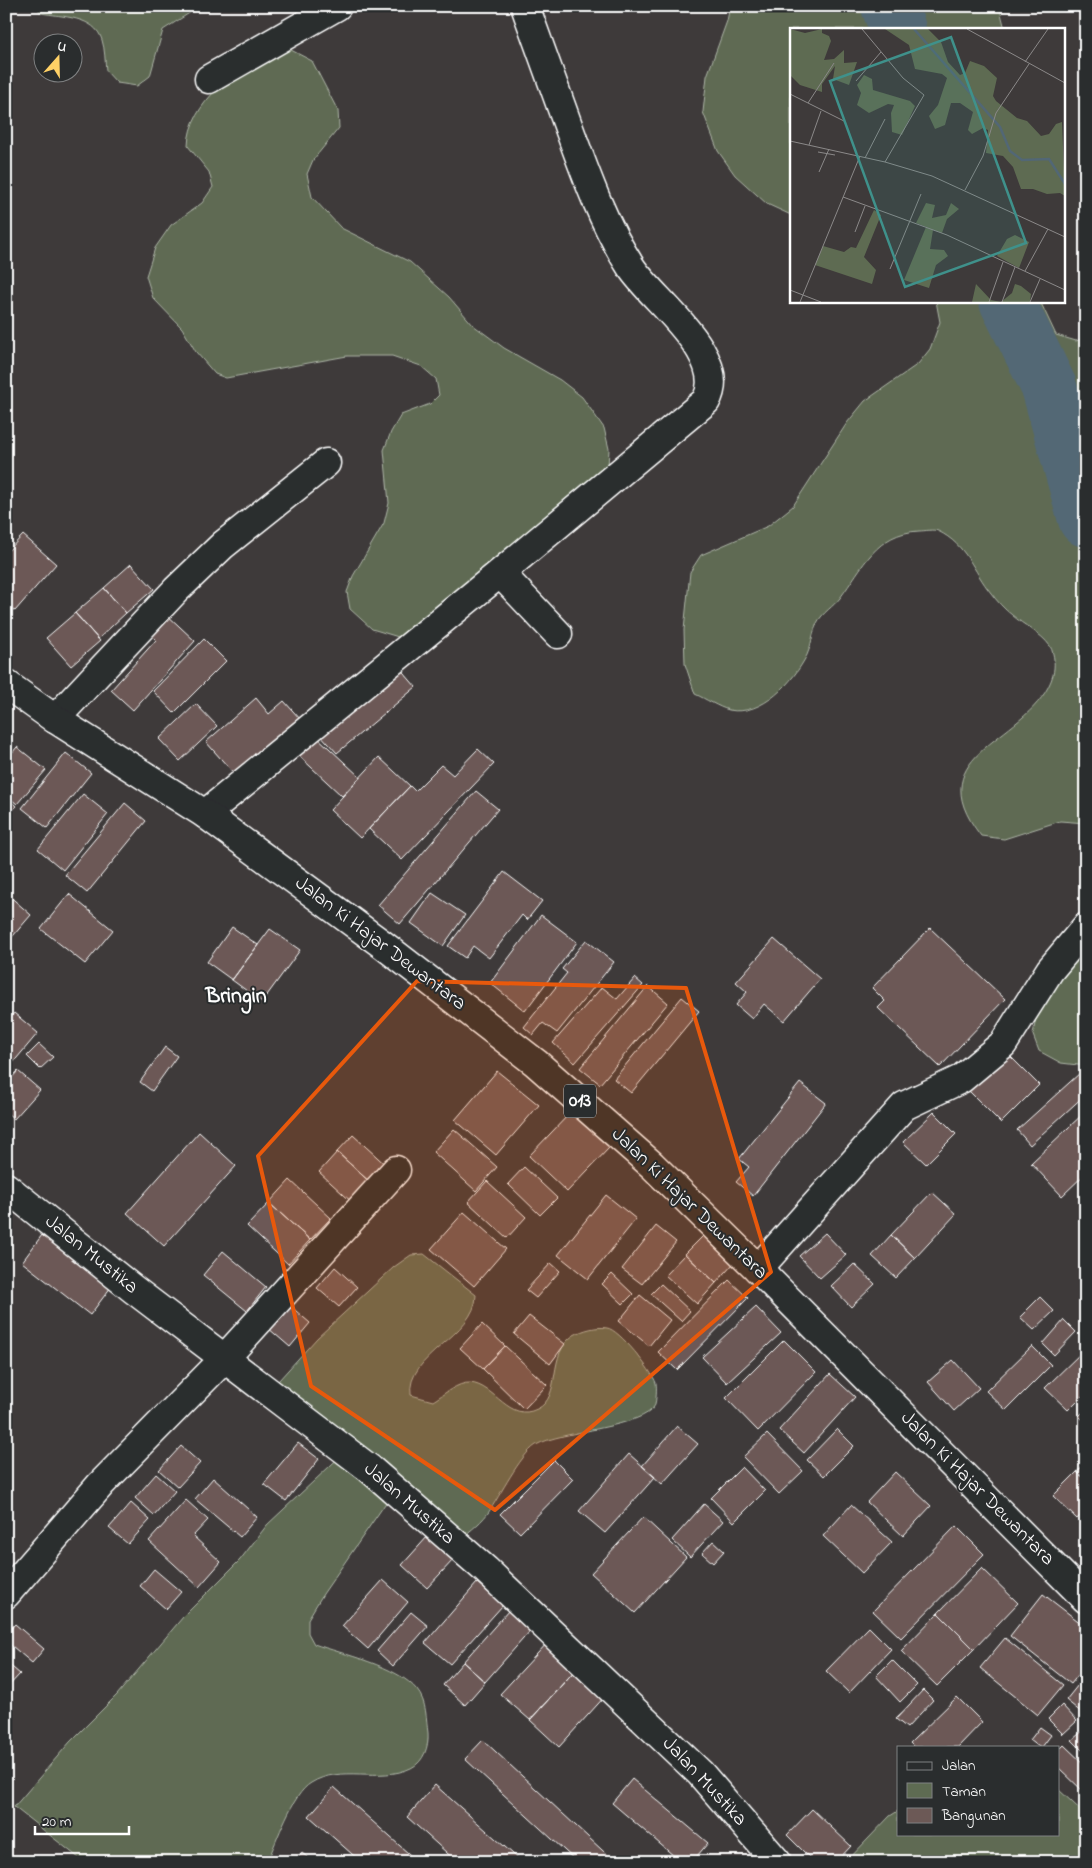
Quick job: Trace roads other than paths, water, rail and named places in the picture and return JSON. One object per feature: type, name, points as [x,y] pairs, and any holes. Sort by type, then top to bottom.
[{"type":"street","points":[[209,79],[337,6]]},
{"type":"street","points":[[205,814],[500,573],[706,401],[712,390],[712,377],[691,334],[664,307],[631,267],[592,192],[525,6]]},
{"type":"street","points":[[55,719],[182,583],[223,545],[326,463]]},
{"type":"street","points":[[500,573],[558,634]]},
{"type":"street","name":"Jalan Ki Hajar Dewantara","points":[[9,692],[205,814],[382,944],[536,1063],[652,1165],[1086,1599]]},
{"type":"street","points":[[758,1269],[904,1106],[961,1079],[1003,1044],[1050,970],[1086,927]]},
{"type":"street","points":[[6,1594],[101,1484],[225,1358],[396,1170]]},
{"type":"street","name":"Jalan Mustika","points":[[6,1187],[133,1290],[370,1469],[486,1570],[700,1774],[777,1862]]},
{"type":"waterway","points":[[889,6],[898,28]]},
{"type":"waterway","points":[[1007,302],[1049,387],[1086,519]]},
{"type":"district","name":"Bringin","points":[[236,997]]}]
